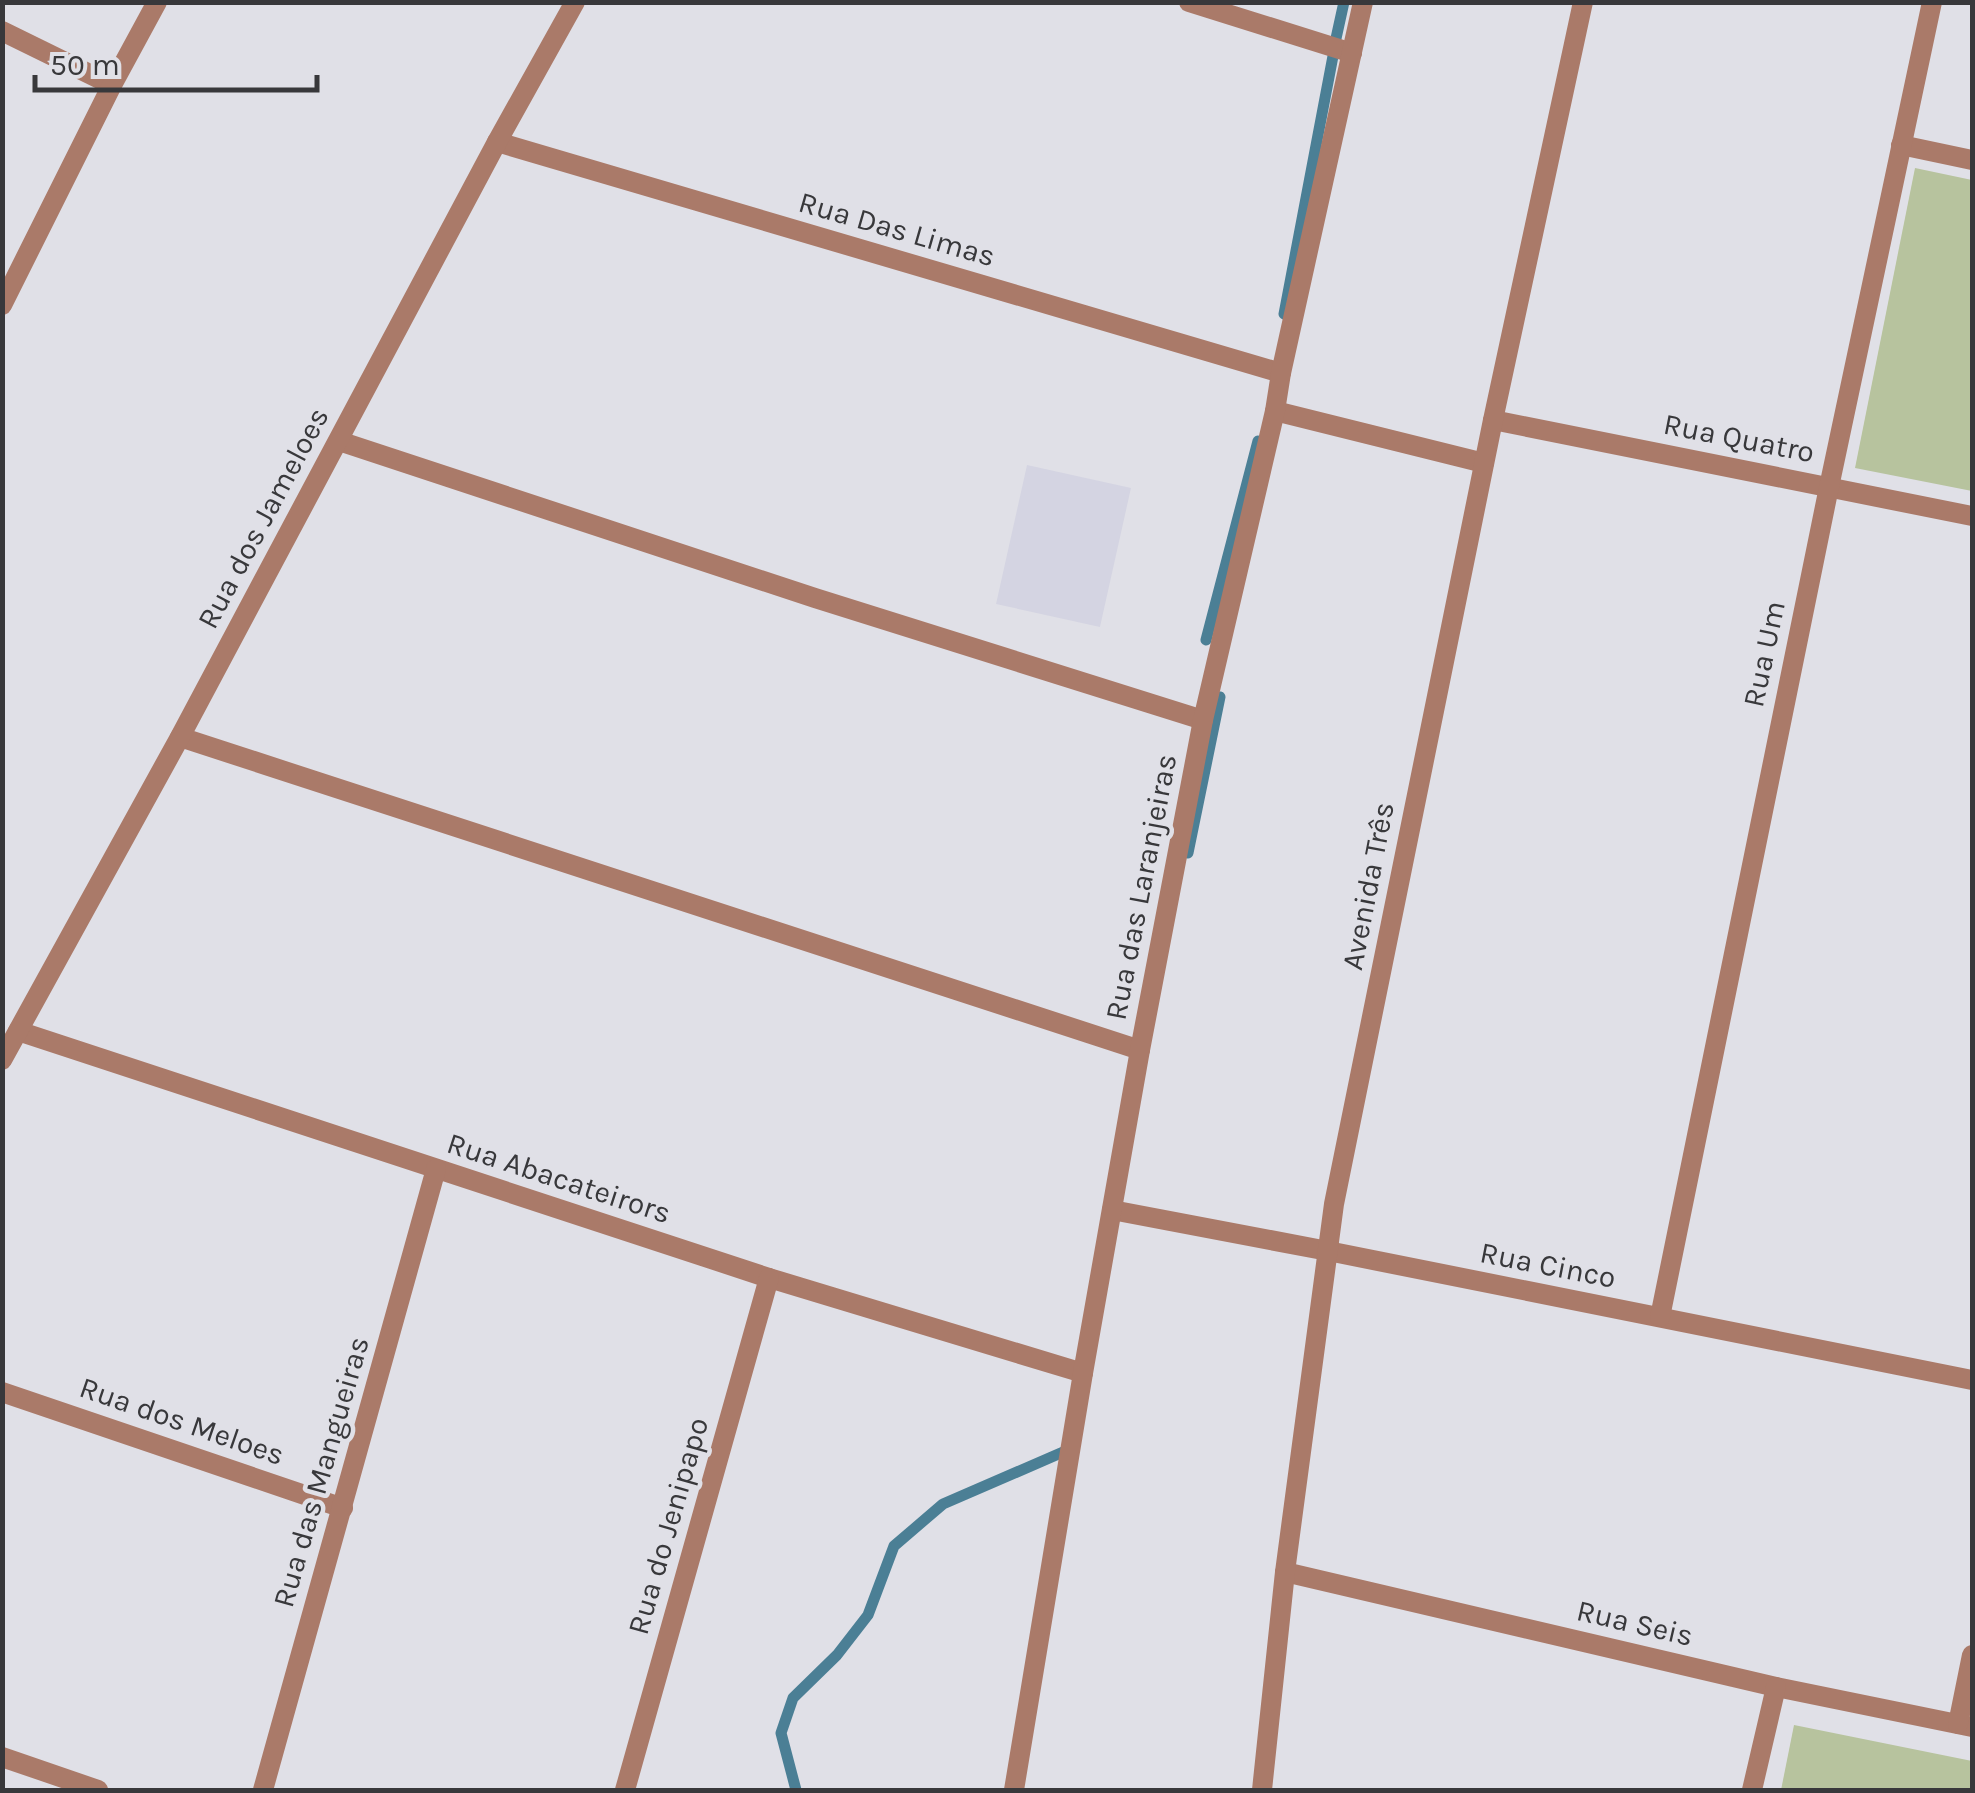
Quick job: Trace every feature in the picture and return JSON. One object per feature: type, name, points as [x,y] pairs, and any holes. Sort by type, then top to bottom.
[{"type":"street","points":[[2,305],[157,2]]},
{"type":"street","name":"Rua dos Jameloes","points":[[2,1060],[574,2]]},
{"type":"street","points":[[1189,2],[1352,53]]},
{"type":"street","name":"Rua das Laranjeiras","points":[[1014,1790],[1140,1050],[1203,720],[1276,411],[1281,373],[1363,2]]},
{"type":"street","name":"Avenida Três","points":[[1262,1790],[1285,1572],[1342,1165],[1484,463],[1583,2]]},
{"type":"street","name":"Rua Um","points":[[1660,1318],[1932,2]]},
{"type":"street","points":[[2,31],[112,84]]},
{"type":"street","name":"Rua Das Limas","points":[[497,142],[1281,373]]},
{"type":"street","points":[[1901,146],[1972,160]]},
{"type":"street","points":[[1276,411],[1484,463]]},
{"type":"street","name":"Rua Quatro","points":[[1493,420],[1972,516]]},
{"type":"street","points":[[339,441],[815,598],[1203,720]]},
{"type":"street","points":[[180,737],[1140,1050]]},
{"type":"street","name":"Rua Abacateirors","points":[[18,1031],[769,1278],[1083,1373]]},
{"type":"street","name":"Rua das Mangueiras","points":[[263,1790],[436,1169]]},
{"type":"street","name":"Rua Cinco","points":[[1112,1210],[1972,1380]]},
{"type":"street","name":"Rua do Jenipapo","points":[[624,1790],[769,1278]]},
{"type":"street","name":"Rua dos Meloes","points":[[2,1392],[343,1508]]},
{"type":"street","name":"Rua Seis","points":[[1285,1572],[1966,1726]]},
{"type":"street","points":[[1966,1726],[1972,1655]]},
{"type":"street","points":[[1752,1790],[1776,1686]]},
{"type":"street","points":[[2,1756],[98,1790]]},
{"type":"shaded area","points":[[1027,465],[1131,488],[1100,627],[996,604]]},
{"type":"green space","points":[[1915,168],[1972,180],[1972,491],[1855,468]]},
{"type":"green space","points":[[1794,1725],[1972,1761],[1972,1790],[1781,1790]]},
{"type":"waterway","points":[[1335,43],[1344,2]]},
{"type":"waterway","points":[[1284,314],[1333,56]]},
{"type":"waterway","points":[[1206,640],[1258,441]]},
{"type":"waterway","points":[[1188,853],[1220,697]]},
{"type":"waterway","points":[[796,1790],[781,1733],[793,1698],[837,1655],[868,1615],[894,1546],[943,1504],[1070,1449]]}]
